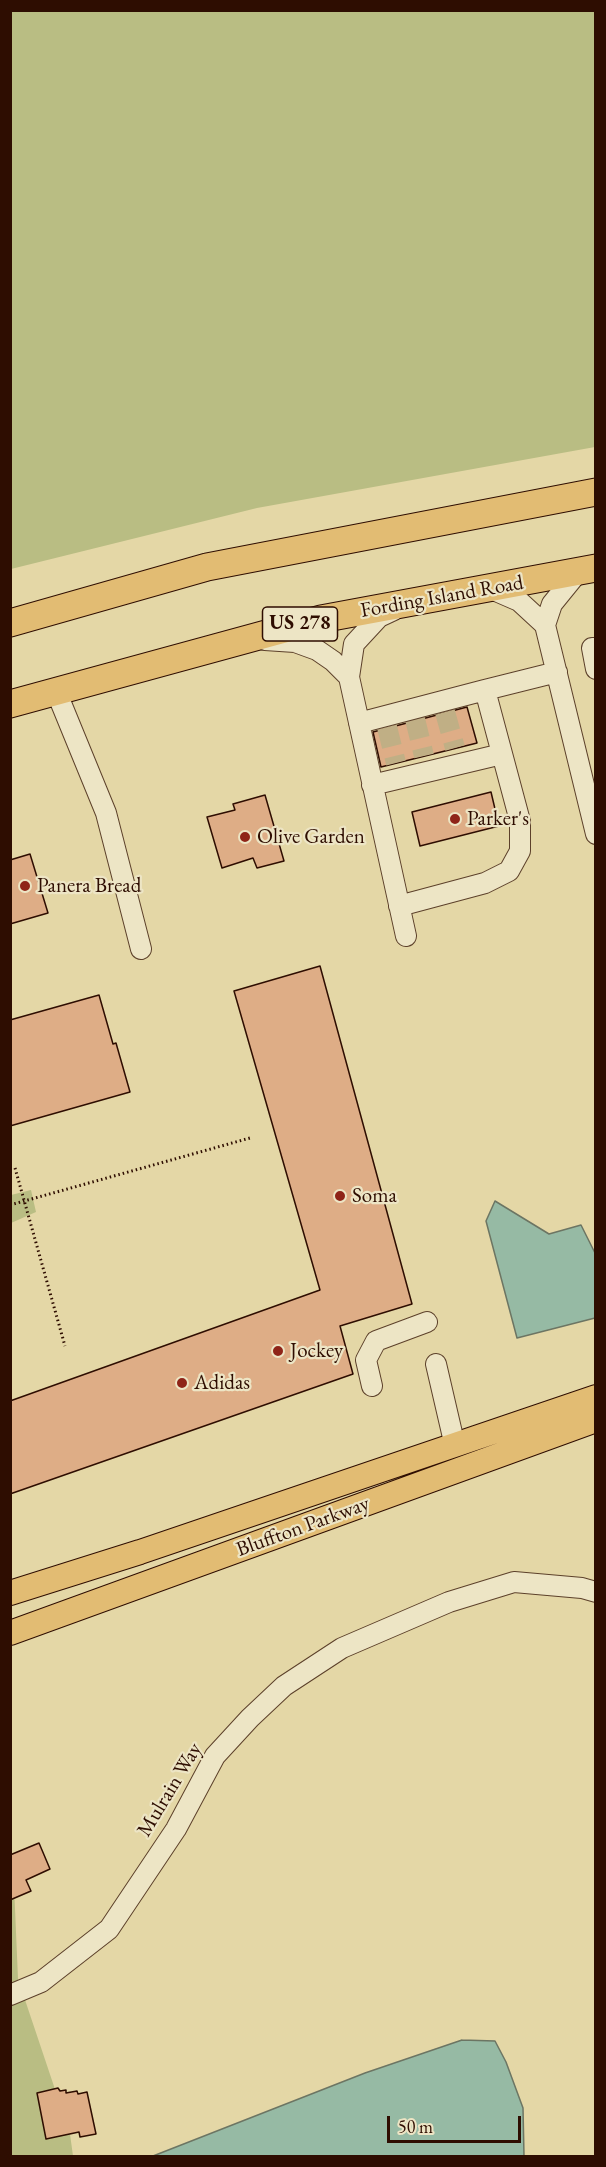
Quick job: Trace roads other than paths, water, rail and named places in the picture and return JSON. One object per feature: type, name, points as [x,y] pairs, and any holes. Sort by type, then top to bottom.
[{"type":"highway","points":[[10,623],[207,567],[596,492]]},
{"type":"highway","name":"Fording Island Road","points":[[10,704],[321,619],[587,570]]},
{"type":"highway","points":[[10,631],[65,608]]},
{"type":"main road","name":"Bluffton Parkway","points":[[10,1593],[596,1397]]},
{"type":"main road","name":"Bluffton Parkway","points":[[10,1633],[596,1420]]},
{"type":"street","points":[[587,570],[552,604],[545,625],[596,834]]},
{"type":"street","points":[[489,588],[519,601],[545,625]]},
{"type":"street","points":[[406,936],[349,677],[354,644],[364,631],[379,617],[411,602]]},
{"type":"street","points":[[247,639],[295,642],[317,650],[333,661],[349,677]]},
{"type":"street","points":[[596,648],[592,648],[596,669]]},
{"type":"street","points":[[358,723],[385,722],[444,706],[485,690],[557,672]]},
{"type":"street","points":[[399,906],[485,883],[509,870],[520,851],[519,821],[485,690]]},
{"type":"street","points":[[56,691],[106,813],[141,949]]},
{"type":"street","points":[[372,785],[397,771],[456,756],[502,754]]},
{"type":"street","points":[[372,1386],[366,1360],[376,1341],[427,1322]]},
{"type":"street","points":[[436,1364],[455,1446]]},
{"type":"street","name":"Mulrain Way","points":[[10,1995],[41,1982],[109,1929],[176,1829],[215,1756],[284,1686],[342,1648],[449,1602],[514,1582],[582,1588],[596,1592]]},
{"type":"tunnel","points":[[445,712],[455,748]]},
{"type":"tunnel","points":[[415,719],[424,756]]},
{"type":"tunnel","points":[[387,727],[396,763]]},
{"type":"place","name":"Parker's","points":[[455,819]]},
{"type":"place","name":"Olive Garden","points":[[245,837]]},
{"type":"place","name":"Panera Bread","points":[[25,886]]},
{"type":"place","name":"Soma","points":[[340,1196]]},
{"type":"place","name":"Jockey","points":[[278,1351]]},
{"type":"place","name":"Adidas","points":[[182,1383]]}]
